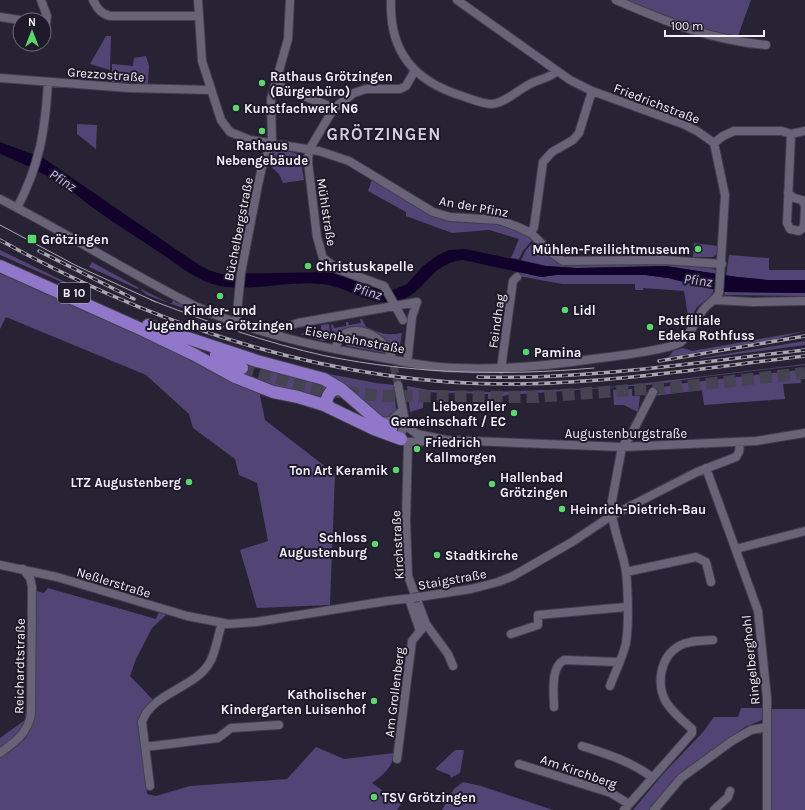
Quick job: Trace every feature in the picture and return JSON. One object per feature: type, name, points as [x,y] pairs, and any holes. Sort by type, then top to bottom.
[{"type":"highway","name":"B 10","points":[[0,260],[146,328],[242,368],[146,328],[0,266]]},
{"type":"highway","points":[[146,328],[324,379],[341,389],[379,422],[407,435]]},
{"type":"highway","points":[[146,328],[235,378],[255,386],[304,398],[341,413],[407,435]]},
{"type":"highway","points":[[329,407],[326,402],[329,393],[337,389],[341,389]]},
{"type":"highway","points":[[341,413],[353,412],[356,407],[353,399]]},
{"type":"street","points":[[41,0],[46,12]]},
{"type":"street","points":[[93,0],[105,15],[110,16],[198,16]]},
{"type":"street","name":"An der Pfinz","points":[[198,0],[200,50],[210,90],[221,120],[230,132],[250,140],[319,151],[349,161],[433,212],[450,216],[500,220],[532,233],[550,252],[563,261],[663,260],[722,267]]},
{"type":"street","points":[[272,143],[271,99],[288,38],[290,0]]},
{"type":"street","points":[[391,0],[391,26],[400,50],[414,72],[456,94],[492,104],[506,98],[534,81],[554,74],[557,71]]},
{"type":"street","name":"Friedrichstraße","points":[[457,0],[570,80],[592,91],[683,124],[697,131],[714,143]]},
{"type":"street","points":[[616,0],[662,20],[725,40],[766,45]]},
{"type":"street","points":[[0,17],[12,19]]},
{"type":"street","points":[[309,150],[334,108],[354,93],[366,90],[400,90],[406,86],[414,72]]},
{"type":"street","name":"Grezzostraße","points":[[0,78],[150,89],[210,90]]},
{"type":"street","points":[[17,208],[34,170],[38,156],[45,125],[48,82]]},
{"type":"street","points":[[276,85],[334,108]]},
{"type":"street","points":[[532,233],[543,162],[552,152],[573,140],[579,133],[592,91]]},
{"type":"street","points":[[805,131],[791,134],[782,131],[734,131],[728,133],[714,143],[725,195],[722,267],[717,296],[753,302],[805,301]]},
{"type":"street","points":[[791,134],[787,223],[790,229],[799,231],[804,227],[805,209]]},
{"type":"street","name":"Büchelbergstraße","points":[[236,322],[241,274],[262,166],[272,143]]},
{"type":"street","name":"Mühlstraße","points":[[309,150],[309,182],[317,237],[323,258],[337,269],[381,284],[387,288],[402,319],[412,317]]},
{"type":"street","points":[[788,193],[794,198],[802,200],[805,206]]},
{"type":"street","name":"Eisenbahnstraße","points":[[0,199],[188,302],[236,322],[275,334],[336,349],[436,367],[501,369],[550,365],[675,345],[687,336],[705,307],[717,296]]},
{"type":"street","name":"Feindhag","points":[[501,369],[514,280],[517,277]]},
{"type":"street","points":[[275,334],[281,328],[298,323],[395,304],[417,302],[412,317],[408,356]]},
{"type":"street","points":[[336,349],[340,336],[344,333],[356,331],[364,332],[378,339],[391,354]]},
{"type":"street","name":"Kirchstraße","points":[[398,385],[407,435],[406,521],[408,576],[426,624],[448,654],[453,666]]},
{"type":"street","points":[[610,686],[626,642],[626,572],[611,516],[611,506],[622,447],[631,435],[653,392]]},
{"type":"street","name":"Kirchstraße","points":[[401,403],[399,424],[407,435]]},
{"type":"street","points":[[379,422],[391,421],[399,412]]},
{"type":"street","name":"Augustenburgstraße","points":[[407,435],[446,440],[622,447],[740,442],[772,439],[805,433]]},
{"type":"street","name":"Staigstraße","points":[[222,623],[256,622],[471,589],[498,582],[513,576],[572,542],[611,516],[706,468],[736,457],[739,452],[740,442]]},
{"type":"street","name":"Ringelberghohl","points":[[706,468],[758,611],[767,698],[767,810]]},
{"type":"street","points":[[736,549],[805,531]]},
{"type":"street","points":[[626,572],[696,557],[706,562],[711,582]]},
{"type":"street","name":"Neßlerstraße","points":[[0,565],[57,577],[187,616],[222,623]]},
{"type":"street","name":"Reichardtstraße","points":[[0,753],[23,734],[32,714],[32,587],[30,578],[23,569]]},
{"type":"street","points":[[414,598],[420,631]]},
{"type":"street","points":[[511,634],[538,625],[538,615],[626,607]]},
{"type":"street","points":[[150,786],[142,722],[144,716],[154,705],[193,679],[210,662],[222,623]]},
{"type":"street","points":[[420,631],[426,624]]},
{"type":"street","name":"Am Grollenberg","points":[[397,759],[412,641],[420,631]]},
{"type":"street","name":"Am Kirchberg","points":[[519,764],[611,793],[626,807],[692,733],[692,729],[671,710],[662,693],[660,676],[666,658],[680,646],[689,642],[713,640]]},
{"type":"street","points":[[554,708],[556,669],[559,663],[564,660],[618,662]]},
{"type":"street","points":[[145,747],[218,738],[231,728],[279,726]]},
{"type":"street","points":[[654,810],[681,778],[741,735],[751,730],[767,728]]},
{"type":"street","name":"Am Kirchberg","points":[[582,746],[620,758],[637,766],[652,777]]},
{"type":"street","points":[[714,810],[728,798],[730,791]]},
{"type":"shaded area","points":[[623,0],[751,0],[738,36],[739,40],[674,20]]},
{"type":"shaded area","points":[[106,36],[111,36],[110,70],[90,64]]},
{"type":"shaded area","points":[[146,56],[149,66],[148,84],[112,82],[112,64],[133,66],[134,58]]},
{"type":"shaded area","points":[[77,124],[97,125],[96,149],[77,134]]},
{"type":"shaded area","points":[[275,149],[300,154],[304,180],[283,183],[279,174],[268,164]]},
{"type":"shaded area","points":[[372,179],[432,214],[500,224],[525,233],[533,239],[523,251],[519,259],[511,258],[519,239],[489,230],[452,233],[406,216],[406,212],[368,191]]},
{"type":"shaded area","points":[[534,241],[557,263],[567,265],[659,264],[711,268],[716,270],[716,274],[666,266],[577,268],[546,266],[521,260],[526,250]]},
{"type":"shaded area","points":[[694,243],[718,246],[716,255],[713,257],[693,257]]},
{"type":"shaded area","points":[[0,250],[96,297],[0,255]]},
{"type":"shaded area","points":[[729,255],[769,258],[769,270],[805,270],[805,280],[768,280],[726,276]]},
{"type":"shaded area","points":[[92,262],[139,288],[138,289],[89,267]]},
{"type":"shaded area","points":[[520,272],[541,277],[556,275],[645,275],[668,278],[714,289],[711,296],[697,307],[689,321],[684,291],[643,288],[643,290],[635,290],[635,284],[562,284],[519,276]]},
{"type":"shaded area","points":[[0,273],[130,329],[259,390],[265,420],[335,474],[330,605],[257,608],[240,550],[268,541],[257,483],[239,475],[235,459],[193,428],[189,414],[146,375],[6,317],[0,329]]},
{"type":"shaded area","points":[[141,289],[169,303],[147,295]]},
{"type":"shaded area","points":[[724,292],[805,293],[805,296],[725,295]]},
{"type":"shaded area","points":[[174,299],[175,302],[188,306],[187,308],[193,311],[194,309],[235,327],[171,304]]},
{"type":"shaded area","points":[[360,319],[362,319],[366,327],[379,332],[387,334],[402,333],[400,345],[391,348],[384,339],[351,328],[343,329],[333,338],[331,325],[333,324],[334,328],[346,326],[346,322],[348,322],[349,325],[361,323]]},
{"type":"shaded area","points":[[329,324],[331,337],[328,340],[323,341],[300,334],[321,330],[321,325]]},
{"type":"shaded area","points":[[805,331],[772,340],[669,357],[673,351],[683,348],[692,351]]},
{"type":"shaded area","points":[[350,336],[370,340],[378,345],[385,353],[347,346],[343,339]]},
{"type":"shaded area","points":[[805,341],[805,345],[700,359],[700,358]]},
{"type":"shaded area","points":[[805,364],[659,384],[507,395],[491,400],[488,400],[488,394],[424,392],[423,408],[410,412],[407,386],[429,390],[488,392],[574,389],[621,386]]},
{"type":"shaded area","points":[[270,370],[330,385],[322,401],[273,389],[241,373],[266,381]]},
{"type":"shaded area","points":[[799,370],[801,383],[783,384],[785,399],[704,405],[702,390],[654,396],[663,387],[685,383]]},
{"type":"shaded area","points":[[329,374],[394,385],[396,410],[386,420],[328,376]]},
{"type":"shaded area","points":[[632,389],[632,396],[640,396],[638,412],[624,405],[614,405],[613,390]]},
{"type":"shaded area","points":[[48,588],[156,619],[159,612],[166,615],[152,628],[136,659],[130,676],[153,700],[140,715],[147,794],[156,796],[190,786],[287,779],[316,747],[344,759],[394,753],[390,767],[384,774],[372,783],[401,804],[397,810],[0,810],[0,738],[25,720],[36,591],[44,593]]},
{"type":"shaded area","points":[[741,708],[764,708],[762,720],[745,727],[679,776],[649,810],[633,810],[663,774],[703,732],[714,717],[738,717]]},
{"type":"shaded area","points":[[770,709],[805,709],[805,810],[771,810]]},
{"type":"shaded area","points":[[455,750],[464,750],[460,773],[451,778],[450,775],[435,769]]},
{"type":"shaded area","points":[[463,782],[481,786],[553,810],[442,810],[454,789]]},
{"type":"water","name":"Pfinz","points":[[0,142],[43,158],[193,261],[208,270],[221,274],[330,272],[382,289],[393,290],[407,284],[423,266],[438,255],[449,250],[465,249],[546,266],[577,268],[666,266],[738,277],[768,280],[805,280],[805,293],[724,292],[668,278],[645,275],[556,275],[541,277],[463,260],[450,263],[441,268],[411,295],[401,300],[389,302],[380,302],[364,298],[331,285],[322,284],[296,283],[245,288],[220,286],[211,284],[188,272],[104,216],[73,192],[53,179],[0,154]]},
{"type":"tunnel","points":[[391,354],[398,385]]},
{"type":"tunnel","points":[[242,368],[318,390],[384,396],[535,397],[687,386],[805,373]]},
{"type":"tram line","points":[[0,225],[77,266],[156,302]]},
{"type":"tram line","points":[[151,300],[216,324],[281,345],[359,362],[393,367],[460,372],[527,372],[594,368]]},
{"type":"railway","points":[[0,240],[60,272],[122,300],[185,325],[250,346],[316,363],[382,375],[450,382],[518,384],[554,383],[626,378],[805,356]]},
{"type":"railway","points":[[39,251],[134,299]]},
{"type":"railway","points":[[659,361],[805,336]]},
{"type":"railway","points":[[478,377],[560,376],[601,373],[683,365],[805,350]]},
{"type":"place","name":"Rathaus Grötzingen (Bürgerbüro)","points":[[262,83]]},
{"type":"place","name":"Kunstfachwerk N6","points":[[236,108]]},
{"type":"place","name":"Rathaus Nebengebäude","points":[[262,131]]},
{"type":"place","name":"Grötzingen","points":[[32,239]]},
{"type":"place","name":"Mühlen-Freilichtmuseum","points":[[698,249]]},
{"type":"place","name":"Christuskapelle","points":[[308,266]]},
{"type":"place","name":"Kinder- und Jugendhaus Grötzingen","points":[[220,296]]},
{"type":"place","name":"Lidl","points":[[565,310]]},
{"type":"place","name":"Postfiliale Edeka Rothfuss","points":[[650,327]]},
{"type":"place","name":"Pamina","points":[[526,352]]},
{"type":"place","name":"Liebenzeller Gemeinschaft / EC","points":[[514,413]]},
{"type":"place","name":"Friedrich Kallmorgen","points":[[417,449]]},
{"type":"place","name":"Ton Art Keramik","points":[[396,470]]},
{"type":"place","name":"LTZ Augustenberg","points":[[189,482]]},
{"type":"place","name":"Hallenbad Grötzingen","points":[[492,484]]},
{"type":"place","name":"Heinrich-Dietrich-Bau","points":[[562,509]]},
{"type":"place","name":"Schloss Augustenburg","points":[[375,544]]},
{"type":"place","name":"Stadtkirche","points":[[437,555]]},
{"type":"place","name":"Katholischer Kindergarten Luisenhof","points":[[374,701]]},
{"type":"place","name":"TSV Grötzingen","points":[[374,797]]},
{"type":"district","name":"GRÖTZINGEN","points":[[384,134]]}]
